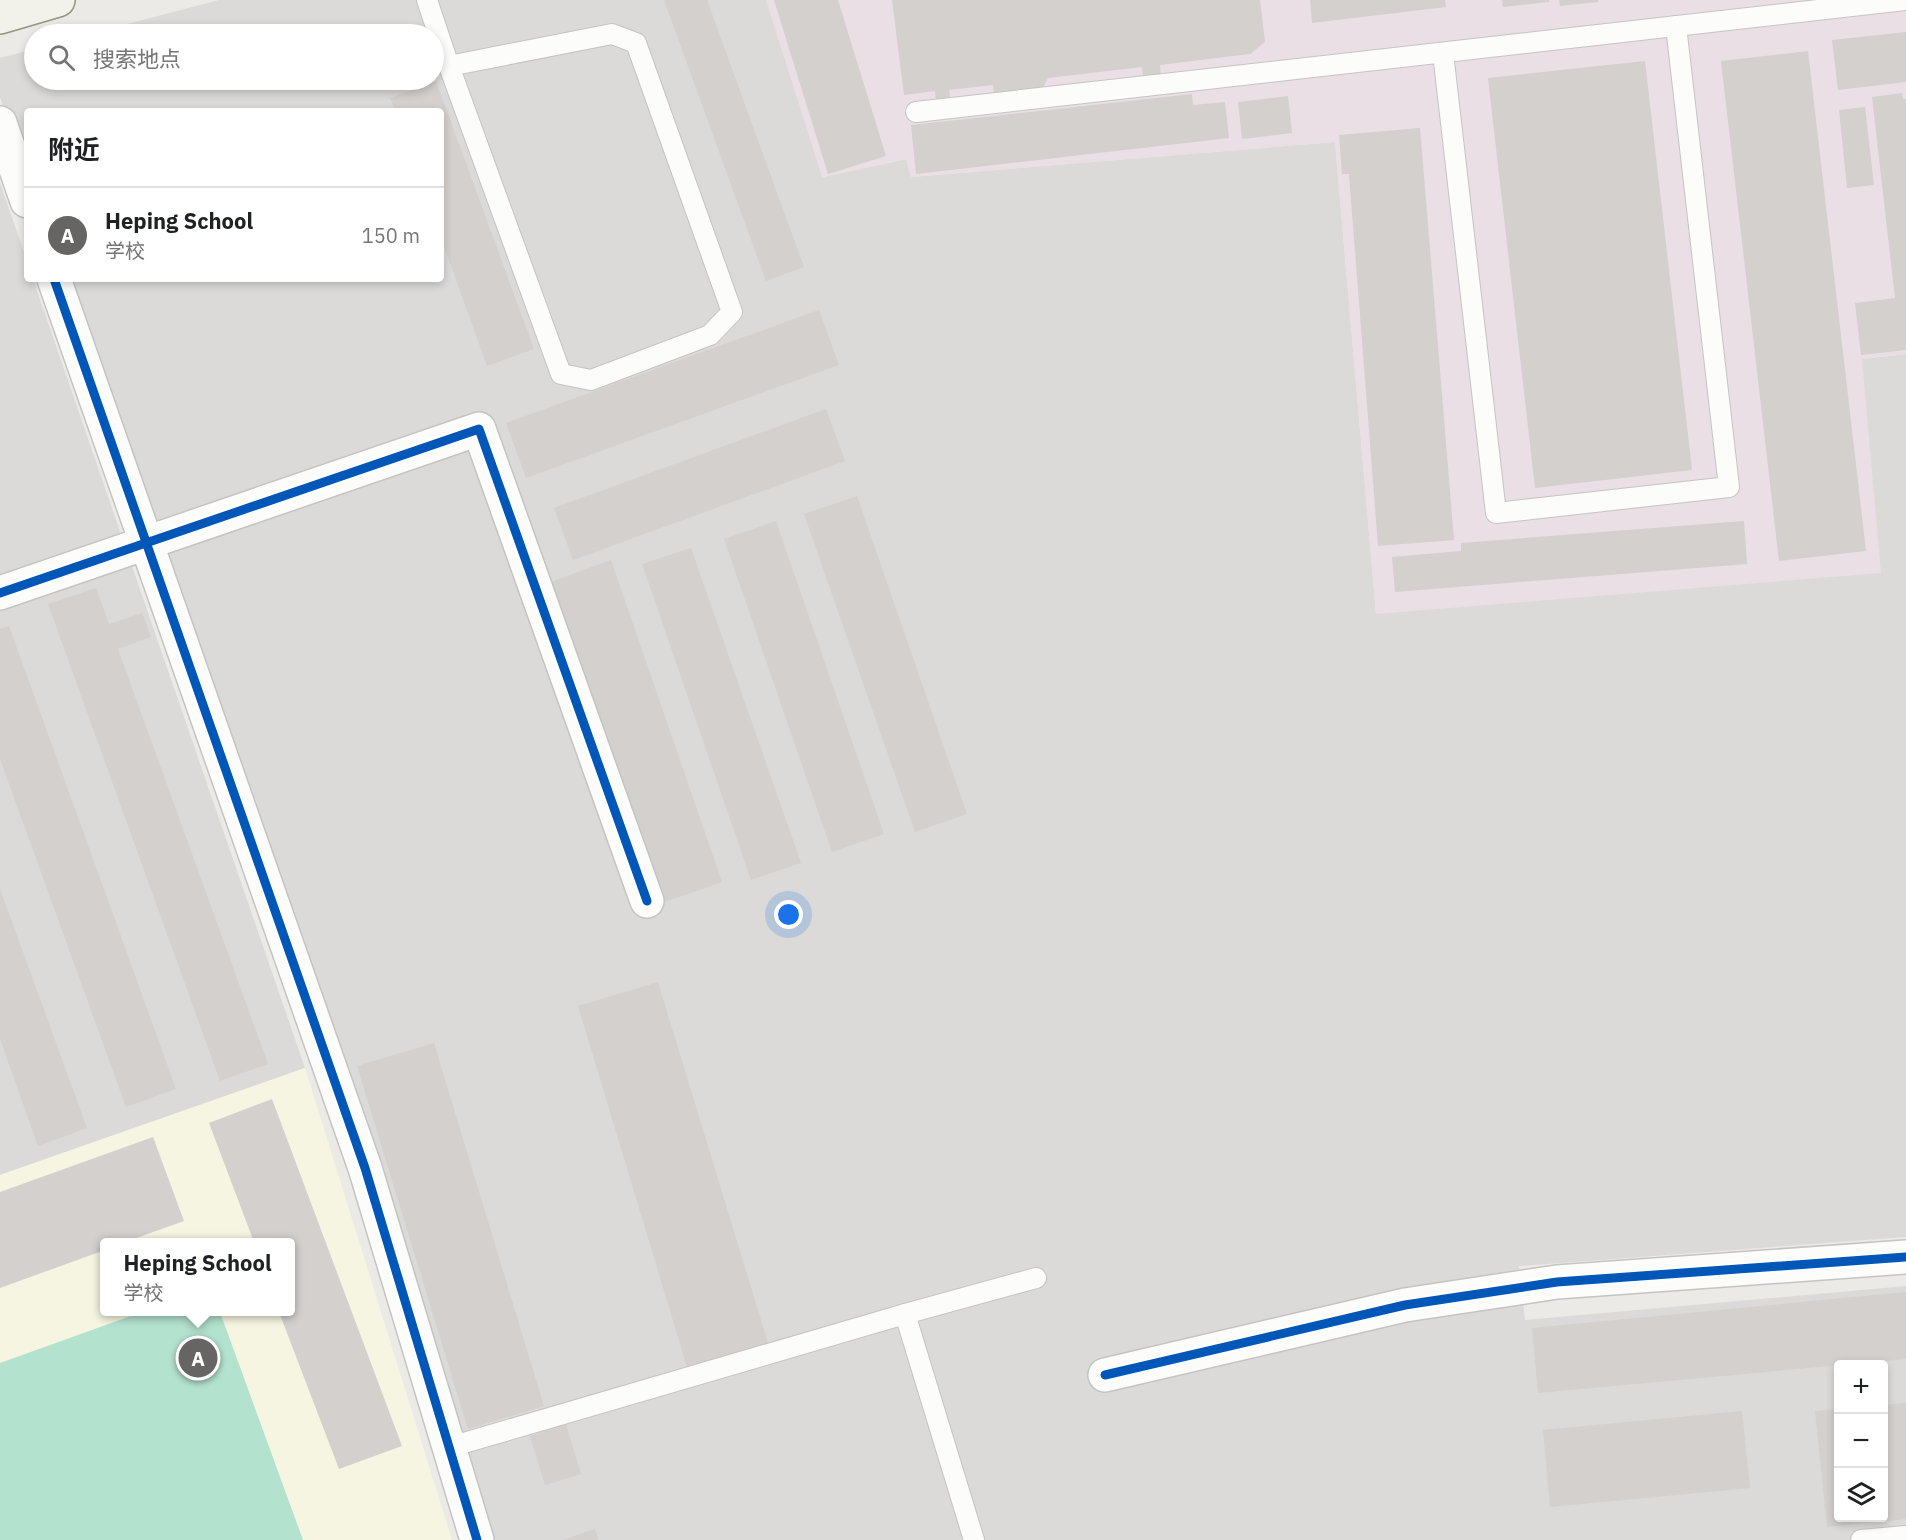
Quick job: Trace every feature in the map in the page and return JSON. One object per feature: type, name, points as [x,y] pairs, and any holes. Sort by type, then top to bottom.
[{"type":"main road","points":[[0,17],[58,0]]},
{"type":"street","points":[[0,123],[24,192]]},
{"type":"street","points":[[55,282],[365,1168],[477,1540]]},
{"type":"street","points":[[0,593],[479,429],[648,901]]},
{"type":"street","points":[[1105,1375],[1405,1305],[1440,1299],[1557,1282],[1906,1257]]},
{"type":"lane","points":[[427,0],[435,24]]},
{"type":"lane","points":[[916,112],[1906,0]]},
{"type":"lane","points":[[1443,53],[1496,513],[1730,487],[1676,26]]},
{"type":"lane","points":[[444,51],[449,66],[561,374],[591,380],[710,335],[732,312],[636,43],[612,34],[449,66]]},
{"type":"lane","points":[[450,1448],[905,1314],[1036,1278]]},
{"type":"lane","points":[[905,1314],[974,1540]]},
{"type":"lane","points":[[1861,1540],[1906,1536]]},
{"type":"shaded area","points":[[219,0],[766,0],[823,177],[907,159],[911,177],[1335,142],[1376,613],[1862,359],[1906,354],[1906,1237],[1519,1266],[1525,1320],[1906,1286],[1906,1540],[488,1540],[344,1056],[66,282],[444,282],[444,108],[24,108],[24,165],[0,97],[0,58],[24,52],[24,90],[444,90],[444,24],[127,24]]},
{"type":"shaded area","points":[[766,0],[1906,0],[1906,354],[1862,359],[1881,573],[1376,614],[1335,142],[911,177],[906,159],[822,177]]},
{"type":"shaded area","points":[[0,183],[24,252],[24,282],[34,282],[305,1068],[0,1175]]},
{"type":"shaded area","points":[[305,1068],[452,1540],[0,1540],[0,1175]]},
{"type":"green space","points":[[131,1316],[221,1316],[303,1540],[0,1540],[0,1363]]},
{"type":"building","points":[[664,0],[707,0],[804,267],[766,281]]},
{"type":"building","points":[[774,0],[838,0],[886,156],[828,174]]},
{"type":"building","points":[[892,0],[1260,0],[1265,42],[1250,54],[1160,65],[1161,76],[1143,78],[1142,67],[1048,78],[1039,95],[995,101],[993,85],[949,90],[951,103],[936,104],[935,91],[904,95]]},
{"type":"building","points":[[1310,0],[1445,0],[1446,7],[1312,23]]},
{"type":"building","points":[[1502,0],[1549,0],[1549,2],[1503,7]]},
{"type":"building","points":[[1559,0],[1598,0],[1598,2],[1560,6]]},
{"type":"building","points":[[1906,32],[1906,82],[1838,90],[1832,40]]},
{"type":"building","points":[[1808,51],[1866,551],[1779,561],[1721,61]]},
{"type":"building","points":[[1645,61],[1692,470],[1535,488],[1488,78]]},
{"type":"building","points":[[412,90],[439,90],[534,349],[487,366],[444,246],[444,108],[394,108],[390,98]]},
{"type":"building","points":[[1902,93],[1903,99],[1906,99],[1906,350],[1861,355],[1855,303],[1895,298],[1872,97]]},
{"type":"building","points":[[1192,94],[1193,105],[1225,102],[1229,138],[916,174],[911,125]]},
{"type":"building","points":[[1288,96],[1292,133],[1242,139],[1238,102]]},
{"type":"building","points":[[1865,107],[1874,185],[1847,188],[1839,110]]},
{"type":"building","points":[[1420,128],[1454,540],[1378,546],[1349,174],[1342,174],[1339,135]]},
{"type":"building","points":[[819,310],[839,365],[526,478],[506,423]]},
{"type":"building","points":[[826,409],[845,461],[573,560],[554,508]]},
{"type":"building","points":[[857,496],[967,814],[915,832],[804,514]]},
{"type":"building","points":[[776,521],[884,834],[832,852],[724,539]]},
{"type":"building","points":[[1744,521],[1747,564],[1395,592],[1392,557],[1461,551],[1461,543]]},
{"type":"building","points":[[691,548],[801,863],[751,880],[642,564]]},
{"type":"building","points":[[611,560],[722,882],[662,903],[551,582]]},
{"type":"building","points":[[96,588],[109,624],[142,613],[151,637],[118,649],[268,1064],[220,1081],[48,604]]},
{"type":"building","points":[[9,626],[176,1089],[126,1107],[0,759],[0,629]]},
{"type":"building","points":[[0,889],[87,1128],[38,1146],[0,1039]]},
{"type":"building","points":[[658,982],[768,1343],[687,1367],[578,1006]]},
{"type":"building","points":[[434,1043],[544,1406],[468,1429],[357,1066]]},
{"type":"building","points":[[272,1099],[402,1446],[339,1469],[281,1316],[295,1316],[295,1238],[252,1238],[209,1123]]},
{"type":"building","points":[[153,1137],[184,1221],[136,1238],[100,1238],[100,1252],[0,1288],[0,1192]]},
{"type":"building","points":[[1906,1292],[1906,1359],[1834,1360],[1834,1366],[1538,1393],[1532,1328]]},
{"type":"building","points":[[1906,1403],[1906,1519],[1888,1521],[1888,1414],[1888,1405]]},
{"type":"building","points":[[1834,1409],[1834,1522],[1876,1522],[1827,1527],[1815,1411]]},
{"type":"building","points":[[1742,1411],[1750,1488],[1550,1507],[1543,1430]]},
{"type":"building","points":[[566,1424],[581,1474],[545,1485],[530,1436]]},
{"type":"building","points":[[595,1529],[598,1540],[562,1540]]},
{"type":"cycle path","points":[[55,282],[365,1168],[477,1540]]},
{"type":"cycle path","points":[[0,593],[479,429],[647,901]]},
{"type":"cycle path","points":[[1105,1375],[1405,1305],[1557,1282],[1906,1257]]},
{"type":"place","name":"Heping School","points":[[198,1358]]}]
